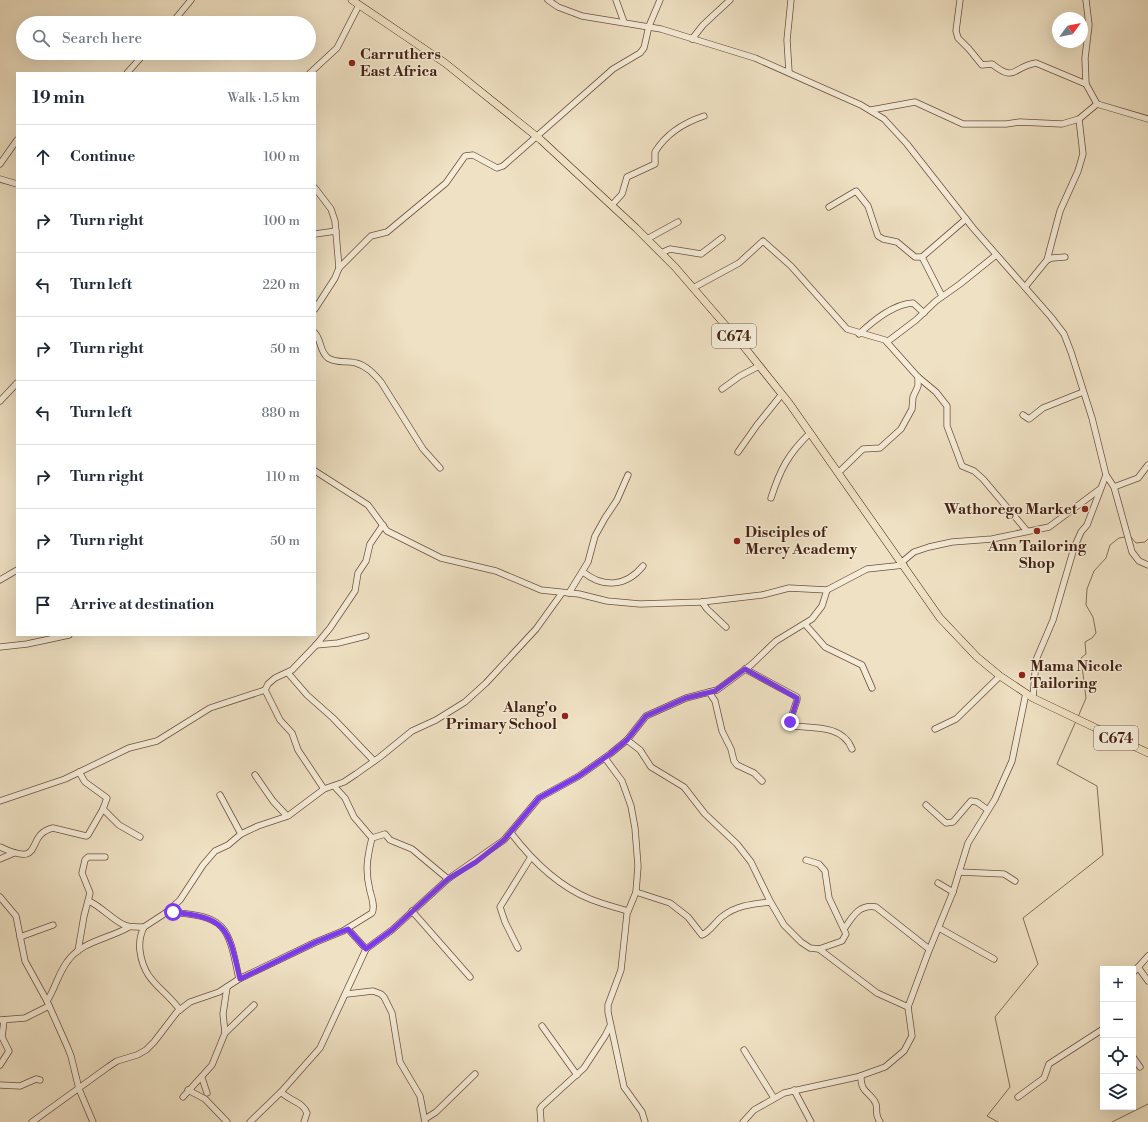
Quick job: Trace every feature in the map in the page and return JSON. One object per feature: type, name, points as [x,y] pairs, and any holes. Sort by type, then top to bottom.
[{"type":"main road","name":"C674","points":[[352,0],[444,62],[536,136],[612,205],[661,253],[693,288],[782,394],[903,563],[940,618],[977,657],[1000,676],[1031,695],[1148,754]]},
{"type":"street","points":[[178,16],[191,0]]},
{"type":"street","points":[[548,0],[558,7],[582,16],[649,26],[755,58],[790,72],[871,110],[893,128],[966,219],[1064,334],[1084,392],[1106,475],[1114,487],[1128,542],[1135,557],[1148,565]]},
{"type":"street","points":[[616,0],[624,22]]},
{"type":"street","points":[[316,308],[335,278],[339,268],[371,236],[387,232],[446,183],[465,156],[473,155],[497,168],[503,166],[613,69],[640,53],[644,48],[649,26],[660,0]]},
{"type":"street","points":[[692,38],[703,25],[730,0]]},
{"type":"street","points":[[790,72],[787,40],[791,0]]},
{"type":"street","points":[[960,0],[956,31],[958,38],[982,66],[992,64],[1004,74],[1009,74],[1028,64],[1036,63],[1086,84]]},
{"type":"street","points":[[1086,0],[1089,29],[1085,58],[1086,84],[1097,104],[1148,119]]},
{"type":"street","points":[[311,72],[337,48],[359,5]]},
{"type":"street","points":[[128,72],[139,60]]},
{"type":"street","points":[[871,110],[919,103],[956,121],[970,125],[1020,122],[1062,124],[1079,119],[1097,104]]},
{"type":"street","points":[[612,205],[622,194],[627,177],[655,164],[654,152],[669,135],[685,123],[704,116]]},
{"type":"street","points":[[1024,287],[1047,260],[1060,211],[1078,171],[1083,154],[1079,119]]},
{"type":"street","points":[[0,164],[16,141]]},
{"type":"street","points":[[0,179],[16,184]]},
{"type":"street","points":[[316,189],[331,209],[336,232],[339,268]]},
{"type":"street","points":[[829,208],[856,191],[868,206],[878,236],[883,239],[896,242],[915,257],[922,256],[966,219]]},
{"type":"street","points":[[647,239],[678,222]]},
{"type":"street","points":[[316,234],[336,232]]},
{"type":"street","points":[[661,253],[670,250],[701,254],[722,238]]},
{"type":"street","points":[[693,288],[739,263],[763,241],[791,266],[847,329],[859,334],[879,337],[887,342],[918,377],[936,392],[947,406],[947,426],[962,466],[974,471],[983,479],[1027,531]]},
{"type":"street","points":[[887,342],[924,313],[942,296],[960,284],[996,255]]},
{"type":"street","points":[[922,256],[942,296]]},
{"type":"street","points":[[1047,260],[1065,257]]},
{"type":"street","points":[[859,334],[874,320],[907,303],[913,303],[924,313]]},
{"type":"street","points":[[316,335],[320,339],[323,353],[329,359],[337,362],[356,363],[373,372],[381,382],[423,449],[440,468]]},
{"type":"street","points":[[722,389],[740,376],[759,366]]},
{"type":"street","points":[[838,473],[863,449],[878,448],[883,446],[901,429],[912,409],[913,397],[918,386],[918,377]]},
{"type":"street","points":[[0,401],[16,384]]},
{"type":"street","points":[[1023,415],[1029,419],[1043,408],[1084,392]]},
{"type":"street","points":[[738,452],[756,425],[782,394]]},
{"type":"street","points":[[771,498],[785,463],[794,448],[810,433]]},
{"type":"street","points":[[1114,487],[1138,478],[1148,464]]},
{"type":"street","points":[[316,472],[368,505],[387,531],[441,558],[496,571],[541,590],[569,593],[627,604],[702,602],[762,595],[793,588],[827,590],[867,569],[903,563],[914,552],[929,547],[952,542],[992,539],[1045,528],[1052,525],[1100,489]]},
{"type":"street","points":[[569,593],[583,572],[591,555],[595,536],[618,500],[628,475]]},
{"type":"street","points":[[743,1122],[754,1110],[774,1098],[794,1090],[845,1081],[861,1076],[885,1067],[904,1051],[912,1036],[908,1007],[929,949],[953,892],[968,843],[988,810],[1012,760],[1031,695],[1036,660],[1053,620],[1080,532],[1087,525],[1106,475]]},
{"type":"street","points":[[0,801],[31,792],[79,772],[129,748],[157,741],[210,708],[265,690],[268,684],[275,678],[288,673],[316,645],[355,591],[358,573],[366,561],[370,544],[382,525]]},
{"type":"street","points":[[583,572],[597,581],[615,582],[631,579],[643,566]]},
{"type":"street","points":[[0,580],[16,571]]},
{"type":"street","points":[[250,1122],[264,1106],[281,1092],[320,1048],[366,949],[392,930],[448,879],[493,849],[511,833],[539,798],[579,776],[627,740],[646,716],[686,698],[717,690],[745,669],[776,641],[812,619],[822,606],[827,590]]},
{"type":"street","points":[[0,1065],[9,1051],[2,1037],[2,1020],[25,1018],[48,1004],[66,963],[78,951],[95,941],[129,927],[144,927],[167,912],[183,897],[209,856],[215,851],[232,843],[241,834],[266,822],[287,816],[324,789],[334,786],[374,762],[409,733],[436,720],[473,696],[536,629],[562,593]]},
{"type":"street","points":[[702,602],[707,609],[726,627]]},
{"type":"street","points":[[805,624],[825,647],[862,665],[872,688]]},
{"type":"street","points":[[0,647],[27,644],[64,636]]},
{"type":"street","points":[[316,645],[338,643],[366,636]]},
{"type":"street","points":[[745,669],[797,698],[790,722],[792,726],[837,732],[847,739],[852,749]]},
{"type":"street","points":[[288,673],[307,695],[333,718],[374,762]]},
{"type":"street","points":[[936,729],[956,719],[1000,676]]},
{"type":"street","points":[[265,690],[280,720],[289,729],[298,750],[324,789]]},
{"type":"street","points":[[709,692],[715,701],[722,731],[731,749],[734,761],[737,765],[754,773],[762,781]]},
{"type":"street","points":[[627,740],[640,750],[651,767],[684,787],[705,814],[747,855],[757,871],[770,902],[784,925],[801,942],[810,948],[820,949],[842,941],[846,937],[844,929],[829,898],[825,871],[819,864],[806,860]]},
{"type":"street","points":[[605,758],[622,781],[634,817],[638,866],[636,892],[628,911],[621,970],[608,1005],[610,1026],[624,1087],[642,1112],[645,1122]]},
{"type":"street","points":[[0,847],[20,855],[29,853],[33,849],[40,835],[51,828],[87,835],[107,802],[106,797],[85,782],[79,772]]},
{"type":"street","points":[[255,775],[273,801],[287,816]]},
{"type":"street","points":[[334,786],[345,798],[354,817],[372,838]]},
{"type":"street","points":[[220,795],[241,834]]},
{"type":"street","points":[[926,805],[946,823],[953,822],[971,801],[977,802],[988,810]]},
{"type":"street","points":[[103,809],[119,825],[140,837]]},
{"type":"street","points":[[511,833],[531,858],[570,889],[590,899],[628,911]]},
{"type":"street","points":[[372,838],[385,834],[390,840],[412,849],[448,879]]},
{"type":"street","points":[[32,1122],[117,1061],[137,1055],[146,1050],[180,1010],[195,1000],[227,988],[240,979],[316,942],[348,929],[373,911],[366,871],[366,858],[372,838]]},
{"type":"street","points":[[0,859],[14,853]]},
{"type":"street","points":[[78,951],[90,890],[82,873],[85,860],[88,857],[106,857]]},
{"type":"street","points":[[518,948],[500,911],[500,907],[531,858]]},
{"type":"street","points":[[959,872],[1004,874],[1015,881]]},
{"type":"street","points":[[938,883],[953,892]]},
{"type":"street","points":[[636,892],[670,903],[688,917],[702,935],[722,917],[740,907],[750,904],[770,902]]},
{"type":"street","points":[[0,897],[16,916],[25,961],[48,1004],[71,1056],[79,1089],[93,1122]]},
{"type":"street","points":[[89,901],[109,913],[122,924],[129,927]]},
{"type":"street","points":[[844,929],[860,908],[867,905],[876,907],[929,949]]},
{"type":"street","points":[[412,911],[470,977]]},
{"type":"street","points":[[167,912],[200,916],[218,922],[231,940],[240,979]]},
{"type":"street","points":[[20,937],[53,925]]},
{"type":"street","points":[[144,927],[140,948],[144,971],[158,987],[170,996],[180,1010]]},
{"type":"street","points":[[939,928],[994,959]]},
{"type":"street","points":[[348,929],[366,949]]},
{"type":"street","points":[[820,949],[877,993],[908,1007]]},
{"type":"street","points":[[1136,969],[1148,956]]},
{"type":"street","points":[[1138,967],[1148,981]]},
{"type":"street","points":[[225,1033],[223,1014],[227,988]]},
{"type":"street","points":[[346,994],[373,991],[384,997],[392,1013],[400,1062],[420,1096],[425,1121],[475,1074]]},
{"type":"street","points":[[183,1097],[195,1082],[202,1078],[212,1066],[225,1033],[254,1005]]},
{"type":"street","points":[[542,1026],[577,1075]]},
{"type":"street","points":[[541,1122],[540,1110],[542,1106],[577,1075],[590,1060],[610,1026]]},
{"type":"street","points":[[1018,1097],[1044,1078],[1049,1064],[1100,1031]]},
{"type":"street","points":[[744,1050],[774,1098]]},
{"type":"street","points":[[1136,1061],[1140,1067]]},
{"type":"street","points":[[861,1076],[863,1089],[875,1104],[875,1116],[870,1122]]},
{"type":"street","points":[[202,1078],[208,1093]]},
{"type":"street","points":[[0,1085],[20,1086],[35,1079],[40,1080]]},
{"type":"street","points":[[188,1090],[205,1099],[227,1122]]},
{"type":"street","points":[[794,1090],[810,1122]]},
{"type":"street","points":[[281,1092],[287,1098],[301,1104],[307,1113],[304,1122]]},
{"type":"street","points":[[875,1116],[880,1122]]},
{"type":"waterway","points":[[1078,717],[1086,698],[1081,658],[1086,654],[1085,642],[1092,638],[1096,633],[1093,617],[1086,605],[1087,589],[1094,571],[1106,558],[1110,545],[1119,538],[1125,537]]},
{"type":"waterway","points":[[1131,537],[1136,543],[1145,542],[1148,539]]},
{"type":"waterway","points":[[998,1122],[987,1116],[1010,1087],[995,1017],[1038,964],[1023,918],[1103,855],[1097,786],[1057,764],[1076,721]]},
{"type":"waterway","points":[[1112,1122],[1148,1104]]},
{"type":"place","name":"Carruthers East Africa","points":[[352,63]]},
{"type":"place","name":"Wathorego Market","points":[[1085,509]]},
{"type":"place","name":"Ann Tailoring Shop","points":[[1037,531]]},
{"type":"place","name":"Disciples of Mercy Academy","points":[[737,541]]},
{"type":"place","name":"Mama Nicole Tailoring","points":[[1022,675]]},
{"type":"place","name":"Alang'o Primary School","points":[[565,716]]},
{"type":"route","points":[[173,912],[200,916],[218,922],[224,928],[231,940],[240,979],[316,942],[348,929],[366,949],[392,930],[448,879],[476,862],[504,840],[513,831],[534,802],[548,792],[579,776],[627,740],[646,716],[699,693],[715,691],[745,669],[773,685],[778,686],[797,698],[790,722]]}]
